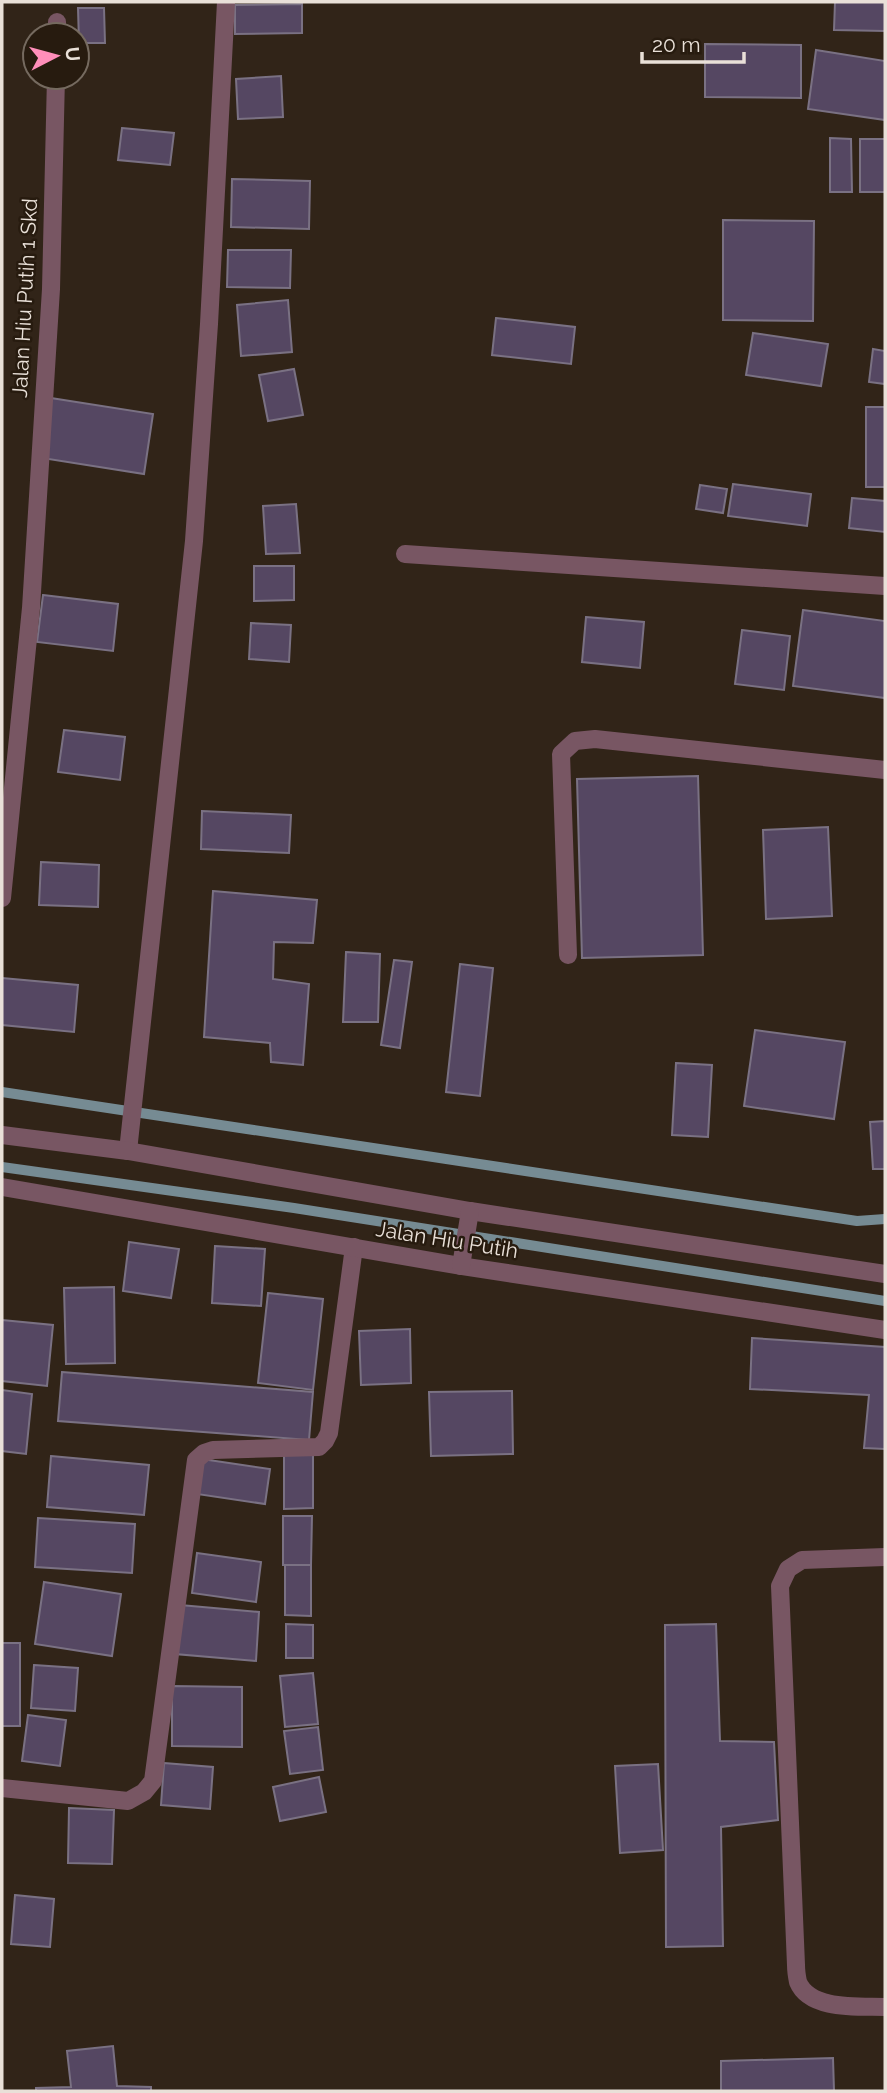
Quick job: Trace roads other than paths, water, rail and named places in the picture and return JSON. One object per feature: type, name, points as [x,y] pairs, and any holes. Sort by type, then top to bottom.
[{"type":"street","points":[[128,1151],[194,541],[209,324],[226,2]]},
{"type":"street","name":"Jalan Hiu Putih 1 Skd","points":[[2,898],[31,608],[51,289],[56,91]]},
{"type":"street","points":[[405,554],[885,586]]},
{"type":"street","points":[[568,954],[561,754],[575,741],[595,739],[885,770]]},
{"type":"street","name":"Jalan Hiu Putih","points":[[2,1135],[128,1151],[470,1211],[885,1274]]},
{"type":"street","name":"Jalan Hiu Putih","points":[[2,1187],[461,1266],[885,1330]]},
{"type":"street","points":[[461,1266],[470,1211]]},
{"type":"street","points":[[2,1788],[128,1801],[144,1792],[153,1782],[197,1460],[204,1453],[213,1451],[319,1447],[326,1441],[354,1247]]},
{"type":"street","points":[[885,1557],[802,1560],[788,1569],[780,1586],[796,1965],[799,1983],[814,1998],[831,2005],[885,2007]]},
{"type":"waterway","points":[[2,1092],[857,1221],[885,1219]]},
{"type":"waterway","points":[[2,1167],[294,1208],[885,1301]]}]
